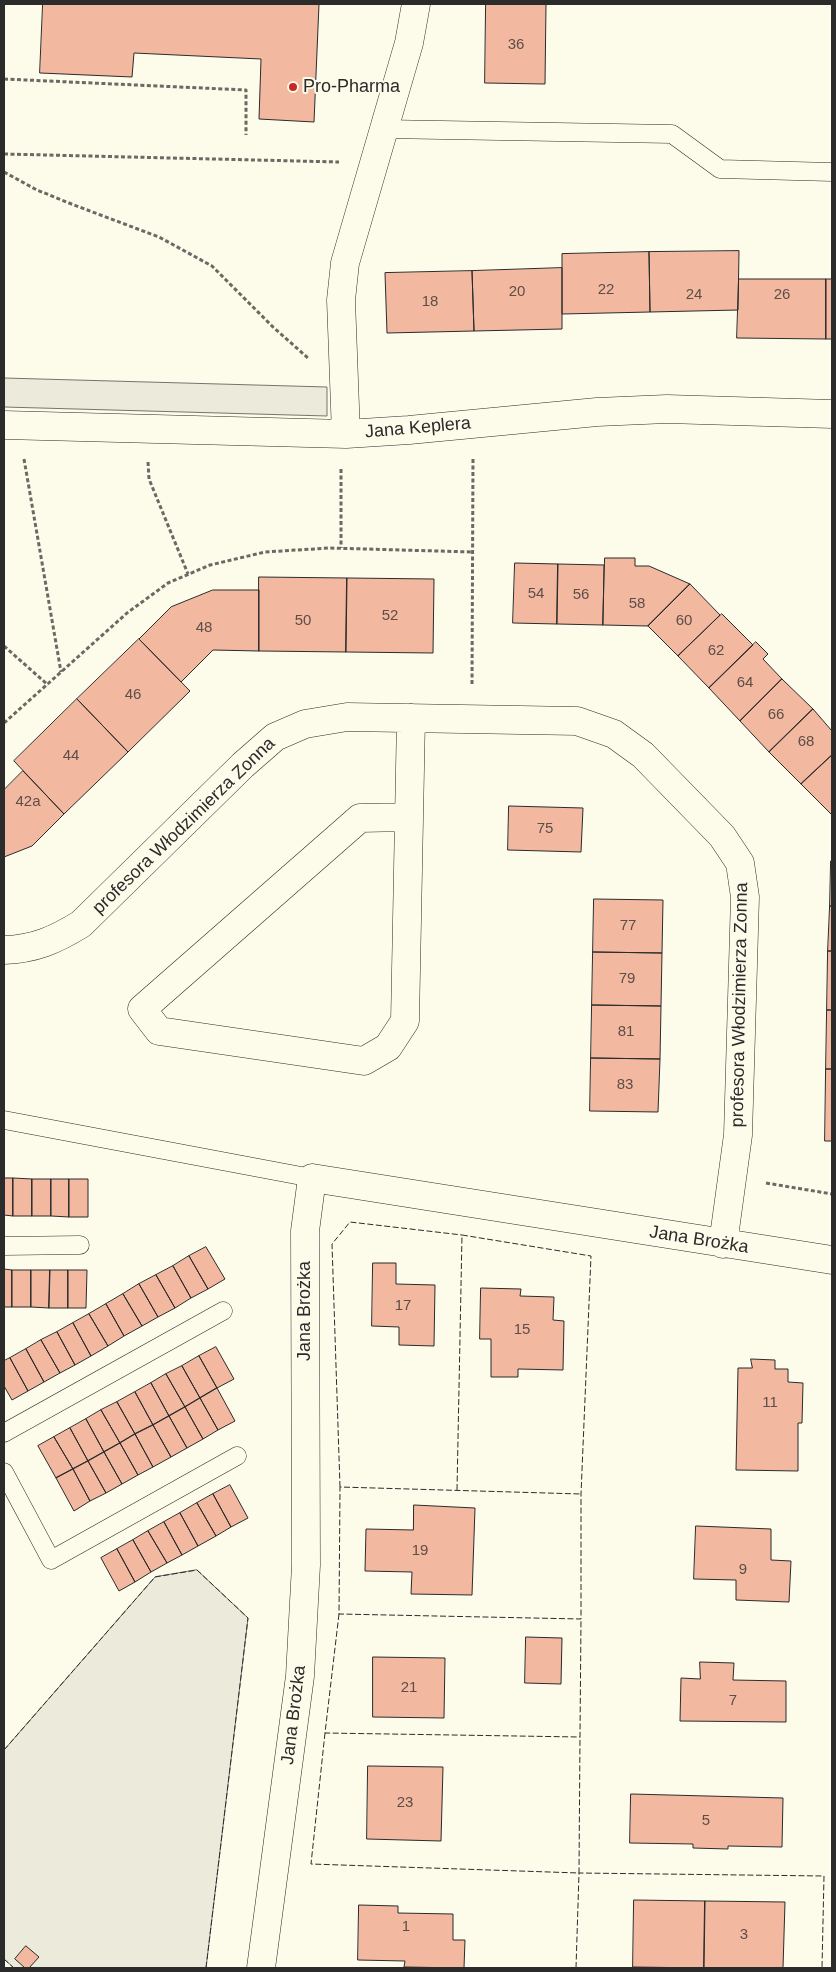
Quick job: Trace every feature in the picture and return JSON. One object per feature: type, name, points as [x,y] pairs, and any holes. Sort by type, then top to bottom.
[{"type":"street","points":[[343,434],[344,388],[341,300],[345,263],[409,43],[416,4]]},
{"type":"street","name":"Jana Keplera","points":[[11,425],[343,434],[597,412],[667,409],[832,414]]},
{"type":"street","name":"profesora Włodzimierza Zonna","points":[[4,950],[21,949],[52,941],[81,924],[243,765],[275,737],[305,724],[347,717],[578,721],[614,734],[643,755],[722,836],[740,863],[745,897],[738,1135],[723,1244]]},
{"type":"street","points":[[408,817],[360,818],[142,1009],[159,1031],[364,1061],[388,1047],[406,1021],[411,718]]},
{"type":"street","name":"Jana Brożka","points":[[261,1968],[300,1676],[306,1564],[304,1231],[312,1178],[832,1260]]},
{"type":"lane","points":[[384,129],[672,134],[720,169],[832,172]]},
{"type":"lane","points":[[4,1120],[312,1178]]},
{"type":"lane","points":[[4,1246],[80,1245]]},
{"type":"lane","points":[[4,1433],[222,1310]]},
{"type":"lane","points":[[4,1472],[51,1560],[237,1456]]},
{"type":"path","points":[[4,78],[246,90],[246,135]]},
{"type":"path","points":[[4,154],[374,162]]},
{"type":"path","points":[[4,172],[65,202],[159,237],[212,266],[272,327],[344,388]]},
{"type":"path","points":[[472,719],[474,424]]},
{"type":"path","points":[[11,425],[61,673]]},
{"type":"path","points":[[146,429],[149,479],[188,574]]},
{"type":"path","points":[[341,548],[343,434]]},
{"type":"path","points":[[4,723],[127,613],[168,583],[210,565],[265,552],[341,548],[473,552]]},
{"type":"path","points":[[4,646],[48,684]]},
{"type":"path","points":[[733,1178],[832,1194]]},
{"type":"shaded area","points":[[4,378],[327,387],[327,416],[4,407]]},
{"type":"shaded area","points":[[197,1570],[248,1618],[206,1968],[14,1968],[4,1959],[4,1750],[155,1577]]},
{"type":"building","points":[[43,4],[319,4],[314,122],[259,119],[261,59],[134,53],[132,77],[40,73]]},
{"type":"building","points":[[486,4],[546,4],[545,84],[485,83]]},
{"type":"building","points":[[739,251],[738,310],[650,312],[649,252]]},
{"type":"building","points":[[649,252],[650,312],[562,314],[562,254]]},
{"type":"building","points":[[562,268],[562,329],[474,331],[472,271]]},
{"type":"building","points":[[472,271],[474,331],[387,333],[385,273]]},
{"type":"building","points":[[739,279],[826,279],[826,339],[737,338]]},
{"type":"building","points":[[826,279],[832,279],[832,339],[826,339]]},
{"type":"building","points":[[605,558],[635,558],[635,566],[649,566],[690,584],[648,626],[603,625]]},
{"type":"building","points":[[515,563],[558,564],[557,624],[513,623]]},
{"type":"building","points":[[558,564],[604,565],[603,625],[557,624]]},
{"type":"building","points":[[259,577],[347,578],[346,652],[259,651]]},
{"type":"building","points":[[347,578],[434,579],[433,653],[346,652]]},
{"type":"building","points":[[690,584],[720,615],[678,656],[648,626]]},
{"type":"building","points":[[213,590],[259,590],[259,651],[213,650],[181,682],[139,639],[171,607]]},
{"type":"building","points":[[722,614],[753,645],[709,688],[678,656]]},
{"type":"building","points":[[139,639],[190,691],[128,752],[77,699]]},
{"type":"building","points":[[756,642],[768,654],[763,659],[782,679],[740,721],[709,688]]},
{"type":"building","points":[[782,679],[813,709],[769,752],[740,721]]},
{"type":"building","points":[[77,699],[128,752],[64,814],[14,761]]},
{"type":"building","points":[[813,709],[832,731],[832,755],[801,784],[769,752]]},
{"type":"building","points":[[832,755],[832,815],[801,784]]},
{"type":"building","points":[[23,771],[64,814],[32,846],[4,857],[4,790]]},
{"type":"building","points":[[509,806],[583,808],[581,852],[508,850]]},
{"type":"building","points":[[831,861],[832,906],[830,906]]},
{"type":"building","points":[[594,899],[663,900],[662,953],[593,952]]},
{"type":"building","points":[[830,906],[832,906],[832,951],[828,951]]},
{"type":"building","points":[[828,951],[832,951],[832,1010],[827,1010]]},
{"type":"building","points":[[593,952],[662,953],[661,1006],[592,1005]]},
{"type":"building","points":[[592,1005],[661,1006],[660,1059],[591,1058]]},
{"type":"building","points":[[827,1010],[832,1010],[832,1069],[826,1069]]},
{"type":"building","points":[[591,1058],[660,1059],[658,1112],[590,1111]]},
{"type":"building","points":[[826,1069],[832,1069],[832,1141],[825,1141]]},
{"type":"building","points":[[4,1178],[13,1178],[13,1216],[4,1215]]},
{"type":"building","points":[[13,1178],[32,1179],[32,1216],[13,1216]]},
{"type":"building","points":[[32,1179],[51,1179],[51,1216],[32,1216]]},
{"type":"building","points":[[51,1179],[69,1179],[69,1217],[51,1216]]},
{"type":"building","points":[[69,1179],[88,1179],[88,1217],[69,1217]]},
{"type":"building","points":[[206,1247],[225,1279],[208,1289],[189,1256]]},
{"type":"building","points":[[189,1256],[208,1289],[191,1298],[173,1266]]},
{"type":"building","points":[[373,1263],[396,1263],[396,1284],[435,1285],[434,1346],[399,1345],[399,1327],[372,1326]]},
{"type":"building","points":[[173,1266],[191,1298],[175,1308],[156,1275]]},
{"type":"building","points":[[4,1269],[12,1270],[12,1307],[4,1307]]},
{"type":"building","points":[[12,1270],[31,1270],[31,1307],[12,1307]]},
{"type":"building","points":[[31,1270],[50,1270],[49,1308],[31,1307]]},
{"type":"building","points":[[50,1270],[68,1270],[68,1308],[49,1308]]},
{"type":"building","points":[[68,1270],[87,1270],[86,1308],[68,1308]]},
{"type":"building","points":[[156,1275],[175,1308],[158,1317],[139,1284]]},
{"type":"building","points":[[139,1284],[158,1317],[142,1326],[123,1294]]},
{"type":"building","points":[[481,1288],[521,1289],[520,1296],[554,1297],[553,1320],[564,1321],[563,1370],[518,1369],[518,1377],[491,1377],[491,1339],[480,1339]]},
{"type":"building","points":[[123,1294],[142,1326],[124,1336],[106,1304]]},
{"type":"building","points":[[106,1304],[124,1336],[108,1346],[89,1314]]},
{"type":"building","points":[[89,1314],[108,1346],[91,1356],[73,1323]]},
{"type":"building","points":[[73,1323],[91,1356],[75,1365],[57,1332]]},
{"type":"building","points":[[57,1332],[75,1365],[60,1373],[41,1340]]},
{"type":"building","points":[[41,1340],[60,1373],[44,1382],[26,1349]]},
{"type":"building","points":[[216,1347],[234,1379],[217,1388],[199,1356]]},
{"type":"building","points":[[26,1349],[44,1382],[28,1391],[10,1358]]},
{"type":"building","points":[[199,1356],[217,1388],[200,1398],[182,1366]]},
{"type":"building","points":[[10,1358],[28,1391],[12,1400],[4,1386],[4,1361]]},
{"type":"building","points":[[751,1359],[775,1360],[775,1369],[788,1369],[788,1382],[803,1383],[802,1423],[798,1423],[798,1471],[736,1470],[738,1368],[752,1368]]},
{"type":"building","points":[[182,1366],[200,1398],[185,1407],[166,1374]]},
{"type":"building","points":[[166,1374],[185,1407],[169,1416],[151,1383]]},
{"type":"building","points":[[151,1383],[169,1416],[153,1425],[135,1392]]},
{"type":"building","points":[[217,1388],[235,1421],[218,1430],[200,1398]]},
{"type":"building","points":[[135,1392],[153,1425],[135,1434],[117,1402]]},
{"type":"building","points":[[200,1398],[218,1430],[203,1439],[185,1407]]},
{"type":"building","points":[[117,1402],[135,1434],[120,1443],[101,1410]]},
{"type":"building","points":[[185,1407],[203,1439],[187,1448],[169,1416]]},
{"type":"building","points":[[101,1410],[120,1443],[104,1452],[86,1419]]},
{"type":"building","points":[[169,1416],[187,1448],[171,1457],[153,1425]]},
{"type":"building","points":[[86,1419],[104,1452],[88,1461],[70,1428]]},
{"type":"building","points":[[153,1425],[171,1457],[153,1467],[135,1434]]},
{"type":"building","points":[[70,1428],[88,1461],[73,1469],[54,1437]]},
{"type":"building","points":[[135,1434],[153,1467],[138,1475],[120,1443]]},
{"type":"building","points":[[54,1437],[73,1469],[56,1478],[38,1446]]},
{"type":"building","points":[[120,1443],[138,1475],[122,1484],[104,1452]]},
{"type":"building","points":[[104,1452],[122,1484],[106,1493],[88,1461]]},
{"type":"building","points":[[88,1461],[106,1493],[90,1501],[73,1469]]},
{"type":"building","points":[[73,1469],[90,1501],[74,1511],[56,1478]]},
{"type":"building","points":[[230,1485],[248,1518],[231,1527],[213,1494]]},
{"type":"building","points":[[213,1494],[231,1527],[216,1536],[197,1503]]},
{"type":"building","points":[[197,1503],[216,1536],[198,1546],[180,1513]]},
{"type":"building","points":[[414,1505],[475,1508],[472,1595],[411,1594],[412,1572],[365,1571],[366,1529],[413,1530]]},
{"type":"building","points":[[180,1513],[198,1546],[182,1555],[164,1522]]},
{"type":"building","points":[[164,1522],[182,1555],[167,1563],[148,1531]]},
{"type":"building","points":[[696,1526],[771,1529],[771,1560],[791,1561],[789,1602],[736,1600],[736,1580],[694,1579]]},
{"type":"building","points":[[148,1531],[167,1563],[151,1572],[133,1540]]},
{"type":"building","points":[[133,1540],[151,1572],[135,1582],[117,1549]]},
{"type":"building","points":[[117,1549],[135,1582],[119,1591],[101,1558]]},
{"type":"building","points":[[526,1637],[562,1638],[561,1684],[525,1683]]},
{"type":"building","points":[[373,1657],[445,1658],[444,1718],[373,1717]]},
{"type":"building","points":[[700,1662],[734,1663],[733,1680],[786,1681],[786,1722],[680,1721],[681,1678],[700,1679]]},
{"type":"building","points":[[368,1766],[443,1767],[441,1841],[367,1839]]},
{"type":"building","points":[[631,1794],[783,1798],[782,1847],[728,1846],[728,1849],[693,1848],[693,1844],[630,1843]]},
{"type":"building","points":[[634,1900],[705,1901],[704,1968],[633,1967]]},
{"type":"building","points":[[705,1901],[785,1902],[783,1968],[704,1968]]},
{"type":"building","points":[[359,1905],[398,1906],[398,1913],[453,1914],[453,1940],[465,1940],[464,1968],[404,1967],[405,1961],[358,1960]]},
{"type":"building","points":[[26,1946],[39,1957],[29,1968],[25,1968],[15,1959]]},
{"type":"fence","points":[[340,1487],[332,1244],[350,1222],[462,1235]]},
{"type":"fence","points":[[457,1490],[462,1235],[591,1256],[581,1494],[581,1619],[339,1614],[340,1487],[581,1494]]},
{"type":"fence","points":[[4,1750],[155,1577],[197,1570],[248,1618],[206,1968]]},
{"type":"fence","points":[[339,1614],[325,1733],[580,1737],[581,1619]]},
{"type":"fence","points":[[325,1733],[311,1864],[579,1873],[580,1737]]},
{"type":"fence","points":[[576,1968],[579,1873],[824,1876],[822,1968]]},
{"type":"fence","points":[[4,1959],[14,1968]]},
{"type":"place","name":"Pro-Pharma","points":[[293,87]]}]
